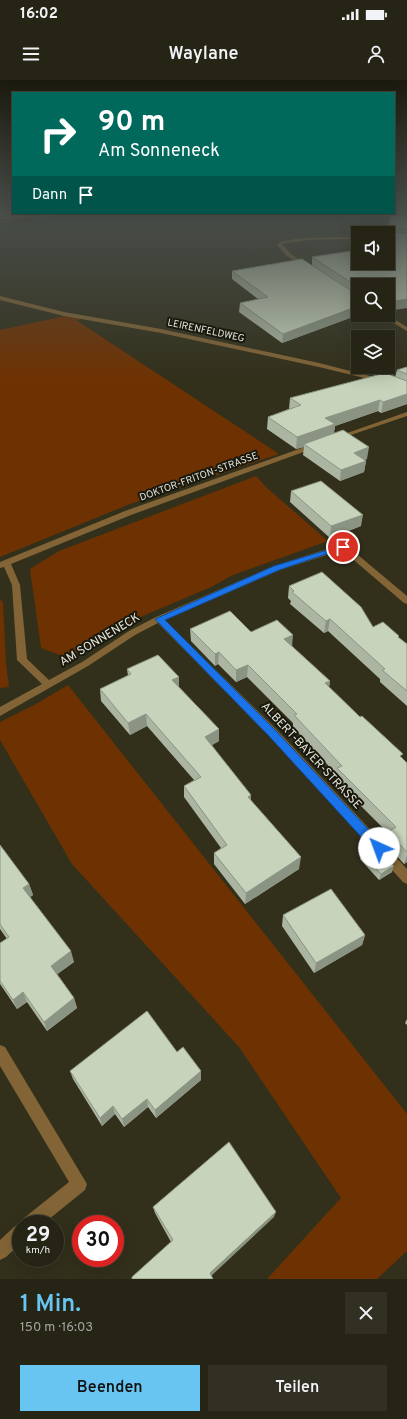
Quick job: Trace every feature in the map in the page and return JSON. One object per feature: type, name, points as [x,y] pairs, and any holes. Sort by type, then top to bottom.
[{"type":"street","points":[[308,268],[314,272]]},
{"type":"street","name":"LEIRENFELDWEG","points":[[0,298],[64,314],[161,331],[319,365],[391,383],[407,390]]},
{"type":"street","points":[[395,322],[407,329]]},
{"type":"street","name":"DOKTOR-FRITON-STRASSE","points":[[3,564],[128,513],[407,414]]},
{"type":"street","name":"AM SONNENECK","points":[[0,712],[85,664],[132,633],[160,619],[277,568],[343,547],[407,601]]},
{"type":"street","points":[[3,564],[16,585],[22,660],[48,684]]},
{"type":"street","name":"ALBERT-BAYER-STRASSE","points":[[160,619],[273,734],[407,878]]},
{"type":"street","points":[[0,1052],[79,1184],[41,1215]]},
{"type":"street","points":[[0,1251],[12,1240]]},
{"type":"shaded area","points":[[65,316],[81,319],[76,320],[279,454],[130,504],[0,557],[0,330]]},
{"type":"shaded area","points":[[256,476],[267,488],[328,541],[233,575],[211,587],[138,618],[68,658],[41,648],[30,569],[59,551]]},
{"type":"shaded area","points":[[0,599],[3,603],[6,664],[9,687],[0,688]]},
{"type":"shaded area","points":[[68,685],[407,1114],[407,1251],[377,1279],[267,1279],[341,1198],[239,1047],[72,864],[0,740],[0,722],[38,703]]},
{"type":"building","points":[[250,268],[316,268],[351,290],[351,309],[283,334],[240,303],[268,297],[232,271]]},
{"type":"building","points":[[329,268],[351,268],[351,270],[395,270],[395,268],[407,268],[407,299],[395,301],[395,278],[351,278],[351,282]]},
{"type":"building","points":[[407,367],[407,374],[397,370]]},
{"type":"building","points":[[381,374],[388,374],[407,381],[407,394],[383,402],[380,400],[325,418],[335,424],[297,437],[268,417],[301,405],[290,398]]},
{"type":"building","points":[[343,430],[369,447],[354,453],[366,461],[341,470],[304,444]]},
{"type":"building","points":[[321,481],[363,515],[331,526],[291,491]]},
{"type":"building","points":[[322,572],[361,607],[373,627],[383,622],[407,644],[407,691],[382,670],[385,669],[330,619],[326,621],[292,592],[294,591],[289,586]]},
{"type":"building","points":[[230,611],[251,632],[277,620],[293,635],[284,639],[330,681],[325,683],[360,717],[362,716],[403,754],[400,756],[407,763],[407,852],[388,832],[396,827],[337,768],[342,766],[294,715],[297,714],[248,665],[236,670],[219,652],[215,654],[190,629]]},
{"type":"building","points":[[158,655],[179,677],[172,680],[219,729],[205,737],[251,795],[248,797],[301,857],[246,893],[214,853],[227,845],[184,786],[201,777],[146,714],[128,723],[100,689],[131,674],[127,669]]},
{"type":"building","points":[[0,845],[29,884],[23,888],[71,951],[51,966],[74,998],[44,1022],[23,992],[13,1000],[0,981],[0,943],[9,937],[0,924]]},
{"type":"building","points":[[374,845],[394,866],[381,874],[362,853]]},
{"type":"building","points":[[331,889],[365,935],[316,963],[283,915]]},
{"type":"building","points":[[147,1011],[177,1052],[183,1047],[201,1071],[155,1110],[147,1099],[122,1119],[113,1106],[100,1118],[70,1071]]},
{"type":"building","points":[[229,1142],[276,1212],[210,1273],[213,1279],[132,1279],[132,1277],[173,1240],[153,1207]]},
{"type":"route","points":[[343,547],[277,568],[160,619],[216,674],[379,848]]}]
